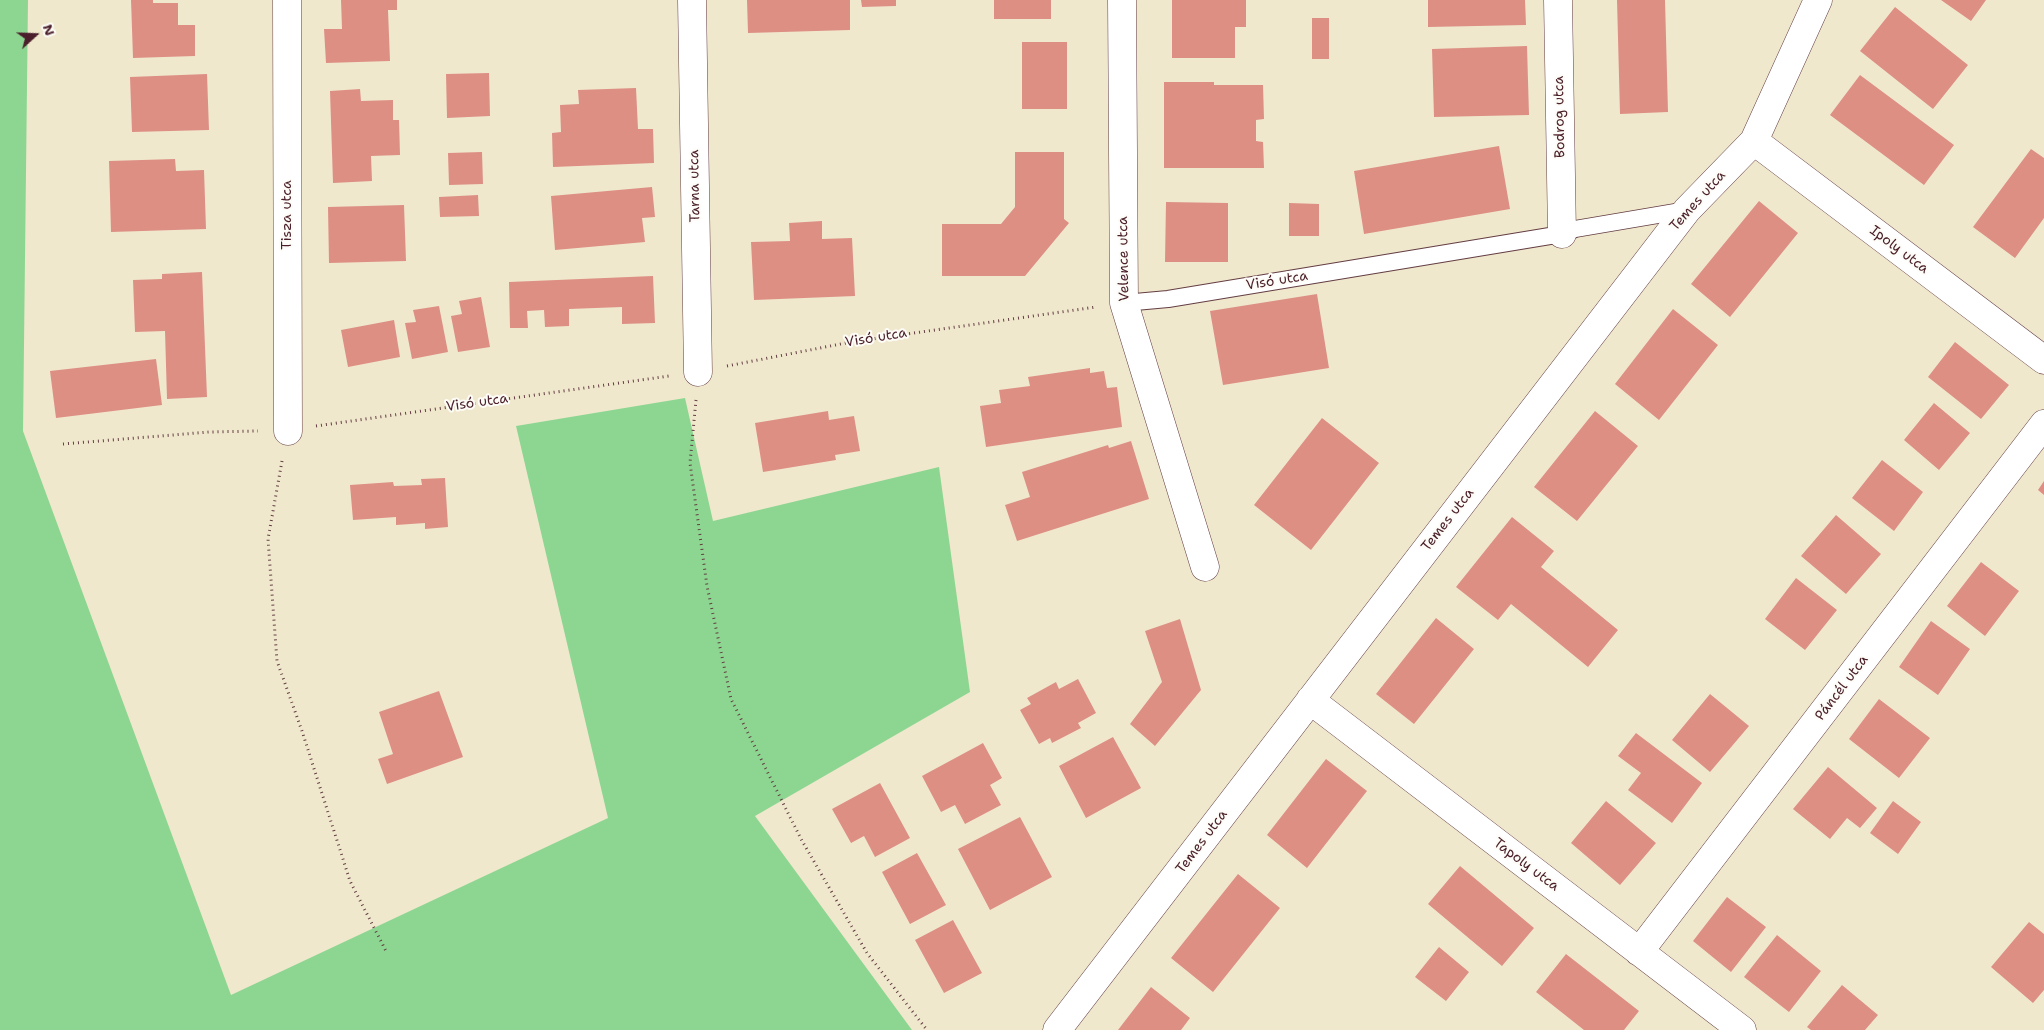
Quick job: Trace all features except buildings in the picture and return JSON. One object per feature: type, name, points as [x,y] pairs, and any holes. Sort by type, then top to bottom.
[{"type":"street","name":"Tisza utca","points":[[287,0],[288,430]]},
{"type":"street","name":"Tarna utca","points":[[692,0],[698,372]]},
{"type":"street","name":"Velence utca","points":[[1122,0],[1124,303],[1205,567]]},
{"type":"street","name":"Bodrog utca","points":[[1558,0],[1562,234]]},
{"type":"street","name":"Temes utca","points":[[1058,1030],[1686,210],[1754,141],[1818,0]]},
{"type":"street","name":"Ipoly utca","points":[[1754,141],[2044,360]]},
{"type":"street","name":"Páncél utca","points":[[1640,952],[2044,424]]},
{"type":"street","name":"Tapoly utca","points":[[1310,700],[1742,1030]]},
{"type":"lane","name":"Visó utca","points":[[1124,303],[1168,299],[1562,234],[1575,229],[1686,210]]},
{"type":"path","name":"Visó utca","points":[[64,444],[209,432],[288,430],[698,372],[851,342],[1020,316],[1124,303]]},
{"type":"path","points":[[698,372],[690,463],[707,586],[731,699],[801,839],[867,953],[927,1030]]},
{"type":"path","points":[[288,430],[268,539],[277,662],[302,731],[350,881],[387,953]]},
{"type":"green space","points":[[0,0],[28,0],[23,431],[231,995],[608,818],[516,426],[685,398],[713,521],[939,467],[970,692],[755,816],[912,1030],[0,1030]]}]
